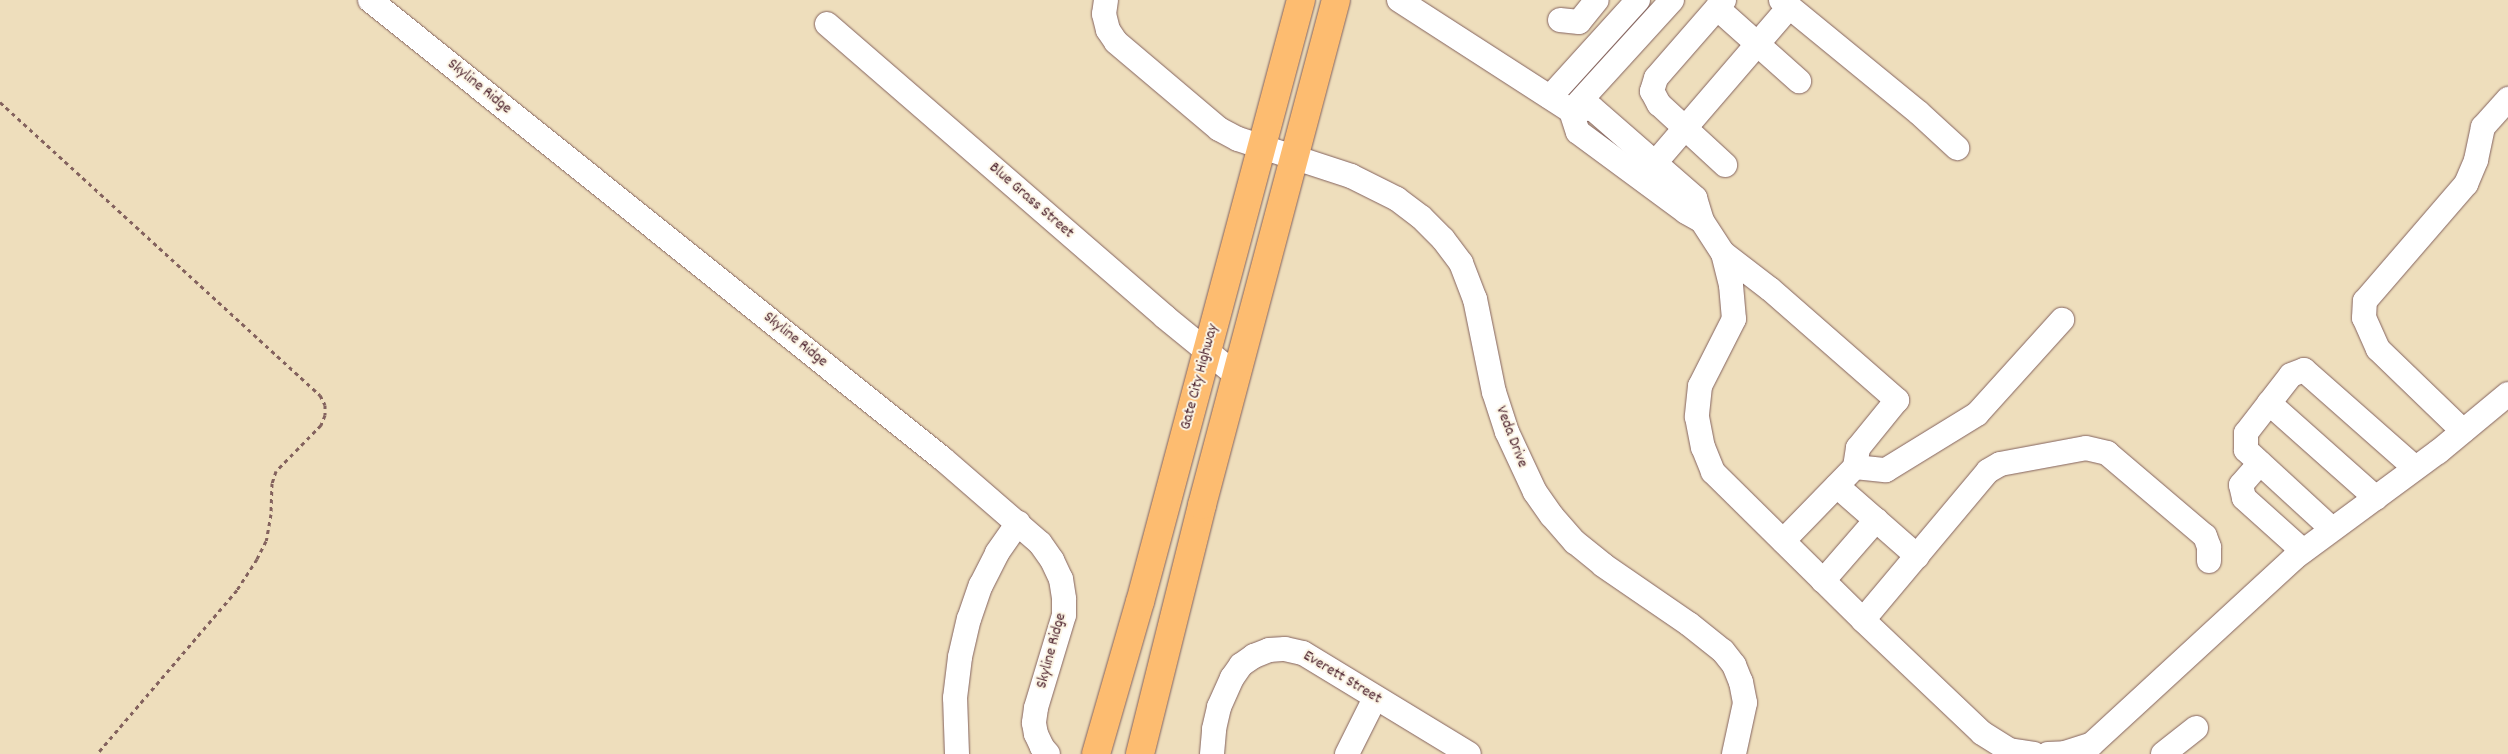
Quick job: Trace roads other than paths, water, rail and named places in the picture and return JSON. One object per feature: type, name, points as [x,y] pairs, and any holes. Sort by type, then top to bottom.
[{"type":"main road","name":"Gate City Highway","points":[[1096,754],[1140,602],[1301,0]]},
{"type":"main road","points":[[1140,754],[1236,375],[1336,0]]},
{"type":"street","name":"Skyline Ridge","points":[[370,0],[935,453],[1040,543],[1052,560],[1061,578],[1064,599],[1064,615],[1036,708],[1034,723],[1042,748],[1048,754]]},
{"type":"street","name":"Veda Drive","points":[[1106,0],[1104,14],[1108,30],[1116,42],[1220,130],[1238,139],[1351,176],[1397,199],[1421,217],[1443,239],[1461,263],[1475,299],[1494,392],[1506,432],[1535,492],[1552,516],[1576,542],[1603,565],[1689,624],[1722,651],[1734,665],[1741,682],[1745,703],[1734,754]]},
{"type":"street","points":[[1399,0],[1571,111],[1578,132],[1686,212],[1702,221]]},
{"type":"street","points":[[1560,20],[1579,22],[1597,0]]},
{"type":"street","points":[[1550,97],[1637,0],[1656,18]]},
{"type":"street","points":[[1571,111],[1672,0]]},
{"type":"street","points":[[1655,163],[1757,44],[1786,2],[1919,113],[1957,148]]},
{"type":"street","points":[[1725,165],[1659,104],[1652,91],[1656,78],[1721,4],[1757,44],[1800,81]]},
{"type":"street","name":"Blue Grass Street","points":[[827,24],[1236,375]]},
{"type":"street","points":[[2463,431],[2378,349],[2364,318],[2365,302],[2466,184],[2476,160],[2483,127],[2508,99]]},
{"type":"street","points":[[1571,111],[1592,108],[1695,198],[1702,221],[1722,252],[1731,285],[1734,319],[1700,386],[1697,417],[1703,446],[1714,472],[1823,581],[1982,734],[2009,750],[2034,754]]},
{"type":"street","points":[[1722,252],[1770,289],[1897,400],[1858,448],[1855,468],[1783,541]]},
{"type":"street","points":[[1855,468],[1886,470],[1977,414],[2062,320]]},
{"type":"street","points":[[2332,529],[2246,450],[2246,433],[2291,375],[2304,370],[2415,468]]},
{"type":"street","points":[[2048,754],[2065,754],[2092,744],[2256,591],[2303,551],[2438,452],[2508,394]]},
{"type":"street","points":[[2269,403],[2376,498]]},
{"type":"street","points":[[1863,620],[1988,471],[2000,464],[2086,448],[2107,453],[2205,536],[2209,547],[2209,560]]},
{"type":"street","points":[[2260,463],[2241,485],[2244,498],[2303,551]]},
{"type":"street","points":[[1837,486],[1917,556]]},
{"type":"street","points":[[1823,581],[1876,520]]},
{"type":"street","points":[[956,754],[956,698],[960,657],[969,619],[981,585],[997,553],[1018,523]]},
{"type":"street","name":"Everett Street","points":[[1212,754],[1214,729],[1219,707],[1232,678],[1242,665],[1254,656],[1269,650],[1284,649],[1303,653],[1469,754]]},
{"type":"street","points":[[1348,754],[1375,698]]},
{"type":"street","points":[[2163,754],[2196,728]]}]
